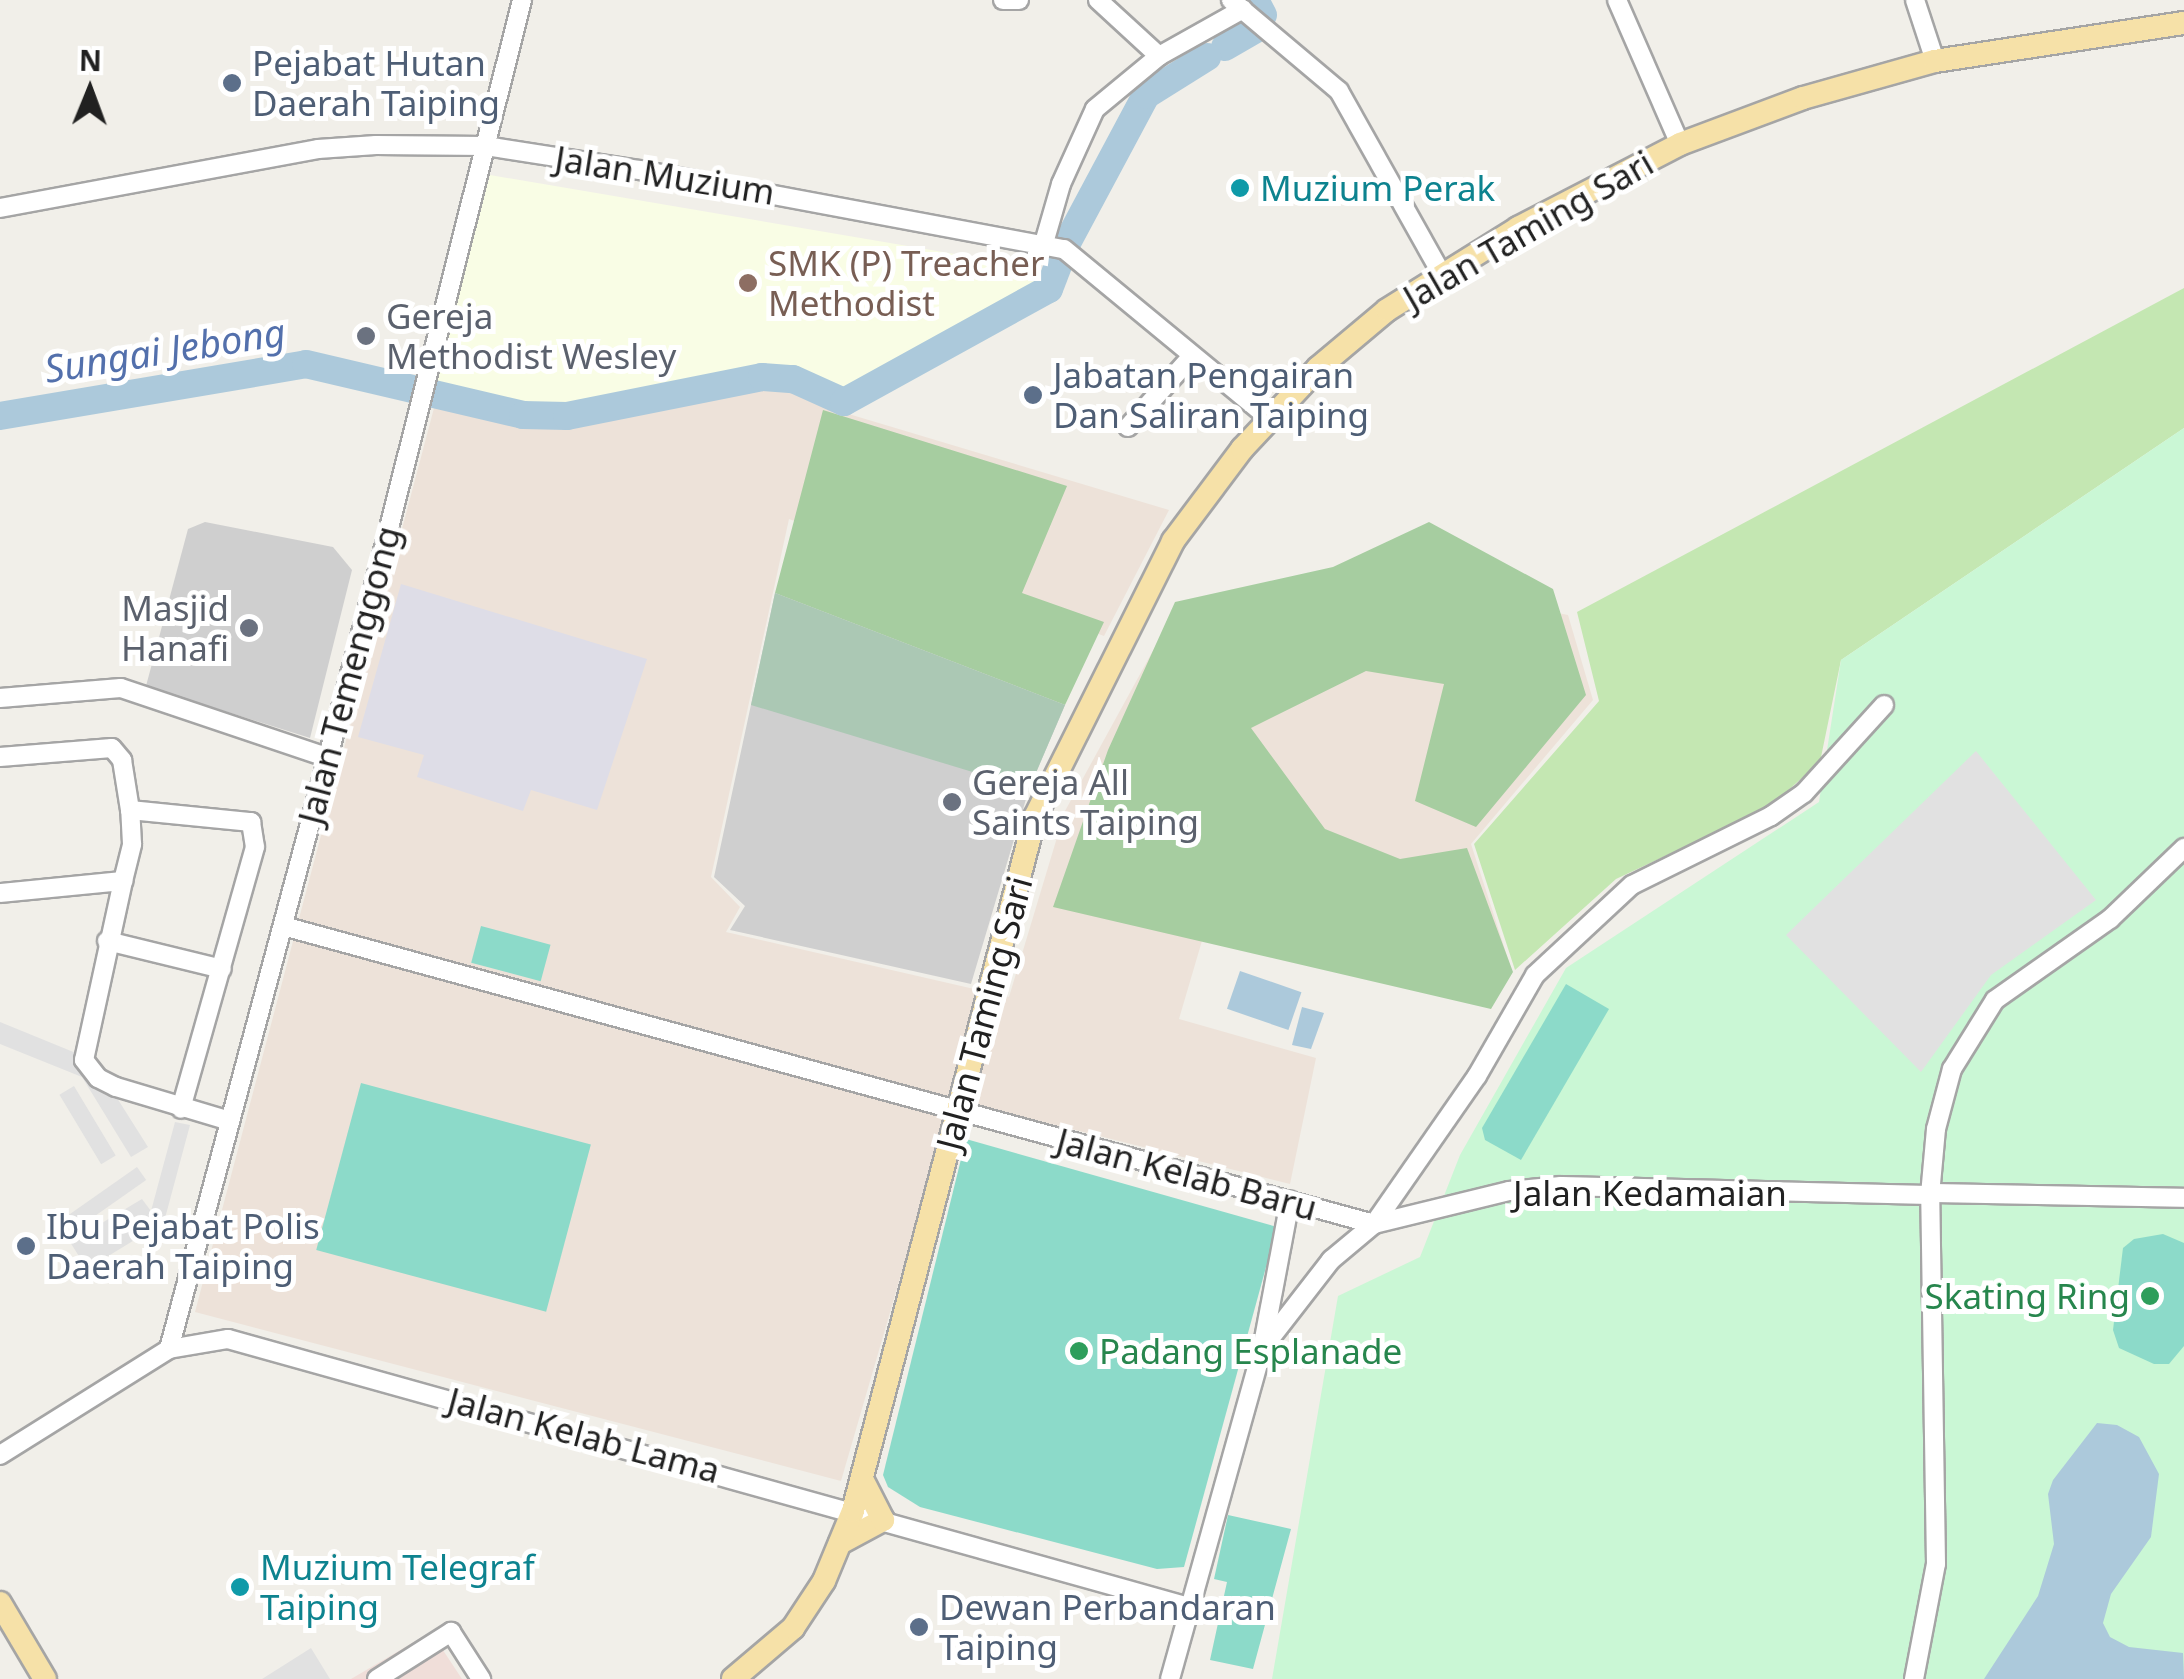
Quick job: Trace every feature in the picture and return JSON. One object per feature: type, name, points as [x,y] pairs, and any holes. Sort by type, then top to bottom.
[{"type":"main road","points":[[2156,26],[2184,13]]},
{"type":"main road","name":"Jalan Taming Sari","points":[[733,1679],[794,1628],[853,1511],[1035,817],[1057,765],[1173,541],[1269,418],[1349,341],[1440,274],[1680,144],[1804,98],[1935,62],[2184,24]]},
{"type":"main road","points":[[840,1543],[883,1520],[863,1481]]},
{"type":"main road","points":[[0,1602],[41,1672],[16,1679]]},
{"type":"street","name":"Jalan Temenggong","points":[[169,1349],[283,926],[522,0]]},
{"type":"street","points":[[1003,0],[1018,0]]},
{"type":"street","points":[[1098,0],[1160,56]]},
{"type":"street","points":[[1617,0],[1680,144]]},
{"type":"street","points":[[1914,0],[1935,62]]},
{"type":"street","points":[[1044,242],[1061,184],[1095,109],[1160,56],[1237,5],[1339,92],[1440,274]]},
{"type":"street","name":"Jalan Muzium","points":[[0,208],[318,149],[486,146],[1044,242],[1077,257],[1269,418]]},
{"type":"street","points":[[1128,427],[1192,356]]},
{"type":"street","points":[[0,698],[121,688],[326,757]]},
{"type":"street","points":[[1262,1349],[1322,1270],[1374,1224],[1546,960],[1632,886],[1771,816],[1804,792],[1884,705]]},
{"type":"street","points":[[0,757],[112,748],[122,760],[132,844],[107,941],[84,1060],[98,1078],[230,1122]]},
{"type":"street","points":[[130,810],[251,822],[255,847],[182,1109]]},
{"type":"street","points":[[1914,1679],[1936,1564],[1930,1194],[1940,1107],[1969,1034],[1995,1000],[2110,919],[2184,848]]},
{"type":"street","points":[[0,893],[123,881]]},
{"type":"street","name":"Jalan Kelab Baru","points":[[283,926],[1374,1224]]},
{"type":"street","points":[[107,941],[222,969]]},
{"type":"street","name":"Jalan Kedamaian","points":[[1374,1224],[1509,1190],[1561,1186],[2184,1198]]},
{"type":"street","points":[[1170,1679],[1262,1349],[1290,1201]]},
{"type":"street","name":"Jalan Kelab Lama","points":[[0,1455],[169,1349],[228,1338],[1189,1608]]},
{"type":"street","points":[[376,1679],[451,1632],[481,1679]]},
{"type":"shaded area","name":"SMK (P) Treacher Methodist","points":[[490,175],[1043,269],[1027,296],[844,402],[793,379],[690,388],[567,416],[497,411],[431,397]]},
{"type":"shaded area","points":[[783,385],[832,409],[1169,510],[1104,636],[789,519],[711,877],[740,907],[726,932],[1009,997],[1065,811],[1167,625],[1385,579],[1568,615],[1593,700],[1471,844],[1509,962],[1485,1001],[1204,934],[1179,1019],[1316,1058],[1290,1184],[952,1099],[841,1481],[195,1312],[434,408],[562,429]]},
{"type":"shaded area","name":"Masjid Hanafi","points":[[205,522],[333,547],[352,570],[310,738],[146,686],[188,529]]},
{"type":"shaded area","points":[[401,584],[647,659],[597,810],[531,790],[523,811],[417,777],[424,755],[358,737]]},
{"type":"shaded area","name":"Gereja All Saints Taiping","points":[[775,593],[1065,705],[1029,789],[971,984],[730,930],[745,906],[714,877]]},
{"type":"shaded area","points":[[775,593],[1065,705],[1029,789],[751,705]]},
{"type":"shaded area","points":[[1976,751],[2096,900],[1991,975],[1921,1072],[1786,935]]},
{"type":"shaded area","points":[[0,1022],[93,1060],[148,1147],[131,1157],[82,1077],[0,1044]]},
{"type":"shaded area","points":[[74,1086],[116,1155],[101,1164],[59,1095]]},
{"type":"shaded area","points":[[175,1122],[190,1125],[164,1222],[87,1269],[70,1242],[142,1199],[151,1211]]},
{"type":"shaded area","points":[[137,1167],[146,1180],[67,1236],[58,1223]]},
{"type":"shaded area","points":[[431,1632],[462,1679],[351,1679]]},
{"type":"shaded area","points":[[311,1648],[330,1679],[262,1679]]},
{"type":"green space","points":[[2184,288],[2184,428],[1841,660],[1820,762],[1768,808],[1616,879],[1515,970],[1474,844],[1599,701],[1577,612]]},
{"type":"green space","points":[[823,410],[1067,486],[1022,593],[1104,622],[1065,705],[775,593]]},
{"type":"green space","points":[[2184,428],[2184,1679],[1272,1679],[1338,1296],[1420,1257],[1460,1155],[1566,968],[1819,802],[1841,660]]},
{"type":"green space","points":[[1429,522],[1553,589],[1586,695],[1476,827],[1415,801],[1444,684],[1366,671],[1251,728],[1325,829],[1400,859],[1467,848],[1513,972],[1491,1009],[1053,907],[1108,750],[1175,602],[1333,567]]},
{"type":"green space","points":[[481,926],[551,945],[541,981],[471,963]]},
{"type":"green space","points":[[1566,984],[1609,1009],[1521,1160],[1485,1140],[1482,1128]]},
{"type":"green space","points":[[361,1083],[591,1145],[546,1312],[316,1250]]},
{"type":"green space","name":"Padang Esplanade","points":[[966,1139],[1277,1227],[1184,1567],[1157,1569],[920,1507],[888,1487],[883,1475]]},
{"type":"green space","name":"Skating Ring","points":[[2163,1234],[2184,1243],[2184,1346],[2169,1364],[2154,1364],[2119,1348],[2113,1330],[2123,1248],[2134,1239]]},
{"type":"green space","points":[[1228,1515],[1291,1529],[1253,1669],[1210,1660],[1227,1582],[1214,1579]]},
{"type":"water","points":[[1240,971],[1301,992],[1288,1030],[1227,1009]]},
{"type":"water","points":[[1302,1007],[1324,1013],[1311,1049],[1292,1045]]},
{"type":"water","points":[[2097,1423],[2117,1425],[2139,1437],[2159,1474],[2151,1537],[2111,1594],[2103,1623],[2110,1637],[2129,1647],[2183,1653],[2184,1679],[1984,1679],[2038,1596],[2054,1544],[2048,1494],[2053,1480]]},
{"type":"waterway","name":"Sungai Jebong","points":[[1255,0],[1263,15]]},
{"type":"waterway","name":"Sungai Jebong","points":[[1225,47],[1258,28]]},
{"type":"waterway","name":"Sungai Jebong","points":[[1067,243],[1146,95],[1207,57]]},
{"type":"waterway","name":"Sungai Jebong","points":[[0,416],[306,364],[523,415],[567,416],[762,377],[793,379],[844,402],[1049,289],[1060,261]]},
{"type":"place","name":"Pejabat Hutan Daerah Taiping","points":[[232,83]]},
{"type":"place","name":"Muzium Perak","points":[[1240,188]]},
{"type":"place","name":"SMK (P) Treacher Methodist","points":[[748,283]]},
{"type":"place","name":"Gereja Methodist Wesley","points":[[366,336]]},
{"type":"place","name":"Jabatan Pengairan Dan Saliran Taiping","points":[[1033,395]]},
{"type":"place","name":"Masjid Hanafi","points":[[249,628]]},
{"type":"place","name":"Gereja All Saints Taiping","points":[[952,802]]},
{"type":"place","name":"Ibu Pejabat Polis Daerah Taiping","points":[[26,1246]]},
{"type":"place","name":"Skating Ring","points":[[2150,1296]]},
{"type":"place","name":"Padang Esplanade","points":[[1079,1351]]},
{"type":"place","name":"Muzium Telegraf Taiping","points":[[240,1587]]},
{"type":"place","name":"Dewan Perbandaran Taiping","points":[[919,1627]]}]
